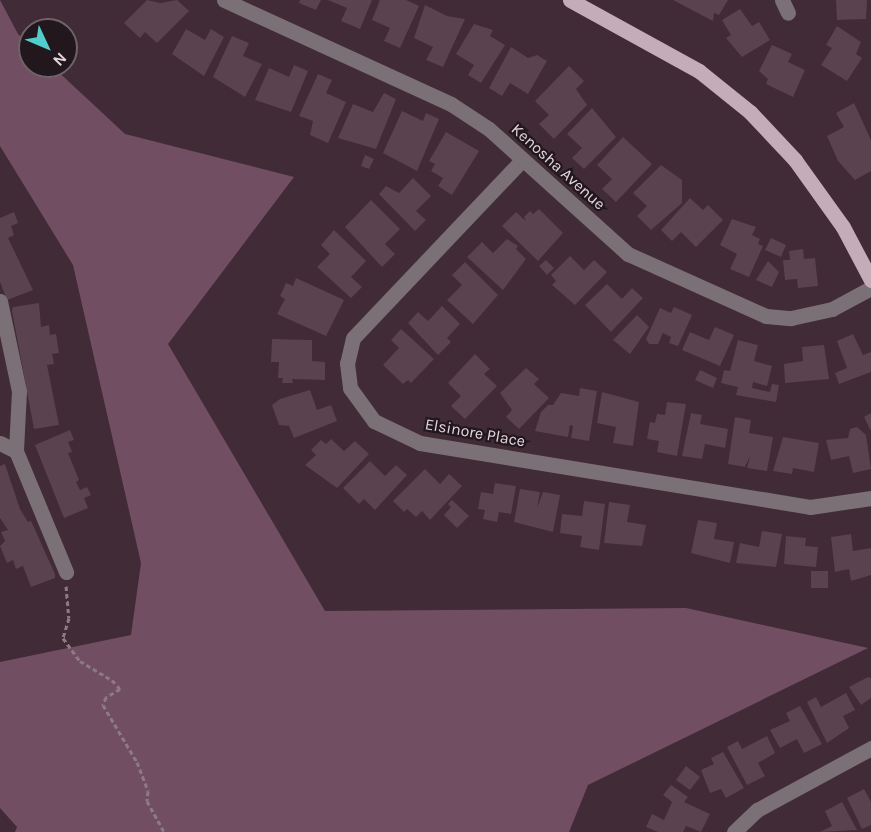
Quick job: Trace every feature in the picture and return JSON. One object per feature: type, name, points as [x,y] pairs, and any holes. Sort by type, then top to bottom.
[{"type":"main road","points":[[570,0],[699,71],[750,112],[795,160],[843,227],[871,280]]},
{"type":"street","name":"Kenosha Avenue","points":[[224,0],[451,104],[489,129],[628,254],[766,316],[791,318],[832,309],[871,288]]},
{"type":"street","name":"Elsinore Place","points":[[522,160],[353,338],[347,363],[350,388],[374,421],[420,443],[798,505],[841,505],[871,498]]},
{"type":"street","points":[[0,301],[20,391],[16,451],[66,572]]},
{"type":"street","points":[[0,442],[16,451]]},
{"type":"street","points":[[734,832],[757,810],[871,748]]},
{"type":"path","points":[[66,572],[69,618],[63,638],[80,661],[112,680],[120,689],[106,697],[103,705],[137,762],[148,791],[147,801],[164,832]]},
{"type":"shaded area","points":[[0,0],[18,34],[18,78],[65,78],[125,134],[294,177],[168,344],[325,611],[686,608],[868,648],[588,785],[569,832],[15,832],[17,827],[0,808],[0,662],[131,635],[141,563],[73,265],[0,146]]},
{"type":"building","points":[[147,0],[160,3],[177,0],[189,11],[157,43],[145,32],[140,38],[124,23]]},
{"type":"building","points":[[300,0],[321,0],[316,10],[299,3]]},
{"type":"building","points":[[328,0],[372,0],[360,29],[341,21],[347,8]]},
{"type":"building","points":[[380,0],[406,0],[419,6],[400,48],[384,41],[390,28],[372,20]]},
{"type":"building","points":[[673,0],[728,0],[719,15],[714,13],[713,21]]},
{"type":"building","points":[[836,0],[867,0],[866,19],[837,20]]},
{"type":"building","points":[[425,5],[447,16],[465,19],[443,67],[426,60],[433,47],[414,38]]},
{"type":"building","points":[[740,9],[752,26],[759,22],[770,40],[742,57],[726,38],[731,35],[722,20]]},
{"type":"building","points":[[474,24],[493,30],[490,36],[505,45],[481,83],[468,75],[474,65],[456,54]]},
{"type":"building","points":[[837,26],[861,42],[856,54],[862,58],[847,81],[821,65],[832,48],[826,45]]},
{"type":"building","points":[[186,29],[205,40],[211,29],[224,37],[204,76],[172,54]]},
{"type":"building","points":[[232,36],[249,43],[243,56],[262,64],[245,97],[213,77]]},
{"type":"building","points":[[772,45],[792,54],[788,62],[805,70],[793,97],[766,84],[768,79],[759,71]]},
{"type":"building","points":[[511,47],[528,58],[537,55],[547,61],[528,94],[510,83],[502,96],[489,88]]},
{"type":"building","points":[[294,65],[308,71],[291,112],[255,100],[269,68],[289,77]]},
{"type":"building","points":[[569,66],[584,81],[576,89],[587,105],[554,139],[539,124],[549,115],[535,101]]},
{"type":"building","points":[[318,74],[332,80],[326,93],[346,102],[328,143],[310,135],[313,121],[299,116]]},
{"type":"building","points":[[384,93],[396,99],[376,149],[338,138],[353,104],[373,112]]},
{"type":"building","points":[[854,103],[871,140],[871,171],[855,180],[838,161],[827,136],[844,127],[836,113]]},
{"type":"building","points":[[592,108],[616,137],[584,169],[572,158],[582,148],[567,134]]},
{"type":"building","points":[[402,111],[423,121],[426,113],[439,119],[417,171],[383,153]]},
{"type":"building","points":[[446,132],[479,151],[452,195],[438,186],[443,178],[431,171],[435,164],[429,161]]},
{"type":"building","points":[[623,137],[652,164],[616,202],[602,189],[612,179],[597,165]]},
{"type":"building","points":[[365,155],[374,159],[369,169],[361,166]]},
{"type":"building","points":[[661,165],[682,180],[682,203],[651,230],[637,216],[647,206],[633,193]]},
{"type":"building","points":[[413,178],[431,196],[416,211],[426,220],[415,231],[379,194],[386,186],[399,193]]},
{"type":"building","points":[[690,198],[703,210],[708,205],[723,220],[696,247],[681,232],[672,241],[661,230]]},
{"type":"building","points":[[371,200],[400,229],[385,244],[395,254],[382,267],[345,227]]},
{"type":"building","points":[[539,209],[563,233],[538,261],[502,226],[516,212],[526,221],[524,217],[530,211],[533,214]]},
{"type":"building","points":[[14,212],[18,223],[11,226],[14,235],[8,238],[33,290],[7,300],[0,282],[0,218]]},
{"type":"building","points":[[732,219],[756,227],[752,235],[760,239],[758,244],[763,246],[749,277],[730,269],[737,254],[720,245]]},
{"type":"building","points":[[334,230],[366,261],[351,277],[362,287],[351,298],[317,267],[330,254],[321,245]]},
{"type":"building","points":[[771,238],[786,245],[781,257],[765,250]]},
{"type":"building","points":[[507,239],[518,246],[516,249],[526,259],[503,290],[467,257],[482,242],[493,253]]},
{"type":"building","points":[[803,249],[804,259],[815,258],[818,286],[798,288],[797,279],[785,280],[783,260],[790,260],[789,251]]},
{"type":"building","points":[[570,256],[584,270],[594,260],[607,272],[575,305],[552,285],[556,281],[551,275]]},
{"type":"building","points":[[546,260],[554,268],[547,275],[539,266]]},
{"type":"building","points":[[768,261],[779,272],[772,287],[756,280]]},
{"type":"building","points":[[465,262],[498,295],[473,324],[447,300],[462,285],[452,275]]},
{"type":"building","points":[[296,278],[344,300],[326,336],[277,314],[285,299],[280,296],[286,283],[293,286]]},
{"type":"building","points":[[607,284],[622,299],[632,288],[643,298],[611,332],[585,305]]},
{"type":"building","points":[[39,303],[41,327],[49,325],[50,335],[56,334],[59,353],[52,354],[54,364],[47,365],[59,425],[34,429],[12,311],[13,307]]},
{"type":"building","points":[[442,306],[460,324],[447,338],[451,342],[438,355],[408,323],[418,312],[428,321]]},
{"type":"building","points":[[674,307],[692,315],[678,346],[669,343],[671,337],[663,333],[658,344],[649,344],[646,339],[660,308],[671,313]]},
{"type":"building","points":[[637,315],[649,327],[630,354],[613,340]]},
{"type":"building","points":[[715,327],[734,335],[720,366],[682,350],[690,332],[709,340]]},
{"type":"building","points":[[401,329],[434,359],[411,383],[408,380],[403,384],[383,365],[399,348],[391,340]]},
{"type":"building","points":[[853,334],[863,355],[871,352],[871,372],[839,384],[835,373],[847,368],[837,341]]},
{"type":"building","points":[[272,339],[312,340],[312,361],[325,362],[325,380],[292,379],[293,383],[282,383],[283,378],[278,378],[279,362],[271,362]]},
{"type":"building","points":[[738,340],[758,345],[754,361],[772,366],[767,386],[753,382],[752,388],[770,392],[772,384],[779,385],[776,402],[736,395],[738,387],[721,383],[724,370],[730,371]]},
{"type":"building","points":[[824,345],[829,379],[785,383],[784,364],[803,361],[802,347]]},
{"type":"building","points":[[475,354],[490,369],[484,374],[497,386],[465,419],[451,406],[461,396],[448,383]]},
{"type":"building","points":[[526,368],[539,379],[534,384],[549,398],[519,429],[506,417],[512,410],[500,393]]},
{"type":"building","points":[[700,370],[717,378],[713,388],[695,380]]},
{"type":"building","points":[[580,388],[597,391],[589,441],[571,438],[573,426],[570,425],[568,437],[535,431],[541,412],[548,405],[553,405],[561,393],[579,396]]},
{"type":"building","points":[[310,390],[317,410],[331,405],[337,421],[294,438],[289,426],[279,425],[272,405],[280,399]]},
{"type":"building","points":[[602,392],[639,402],[633,446],[613,443],[616,427],[597,423]]},
{"type":"building","points":[[667,402],[686,404],[677,456],[657,452],[659,441],[647,439],[650,422],[655,423],[657,414],[665,415]]},
{"type":"building","points":[[691,413],[702,415],[700,424],[728,429],[725,448],[705,444],[702,459],[682,456]]},
{"type":"building","points":[[871,413],[871,431],[864,417]]},
{"type":"building","points":[[735,417],[751,420],[749,433],[773,437],[767,471],[747,468],[750,456],[745,467],[728,464]]},
{"type":"building","points":[[857,427],[866,435],[871,469],[853,473],[849,456],[831,460],[826,440],[848,438],[850,429]]},
{"type":"building","points":[[70,430],[74,440],[68,442],[72,452],[68,453],[79,480],[76,482],[80,490],[87,487],[91,495],[84,498],[88,508],[64,518],[35,445]]},
{"type":"building","points":[[783,437],[819,443],[814,472],[793,468],[792,474],[773,471]]},
{"type":"building","points":[[331,439],[344,451],[355,441],[369,454],[337,488],[305,465],[316,455],[311,450],[321,440],[326,444]]},
{"type":"building","points":[[370,461],[385,476],[396,465],[407,475],[375,510],[364,499],[359,504],[343,488]]},
{"type":"building","points":[[5,464],[20,509],[28,522],[31,521],[55,574],[55,578],[31,587],[23,566],[16,569],[13,560],[7,563],[0,546],[5,541],[1,532],[8,530],[0,518],[0,466]]},
{"type":"building","points":[[425,469],[440,484],[449,474],[462,486],[430,520],[422,511],[416,517],[407,509],[404,512],[393,501]]},
{"type":"building","points":[[495,483],[516,486],[511,514],[499,512],[497,522],[483,519],[485,510],[478,509],[481,492],[493,494]]},
{"type":"building","points":[[520,489],[540,492],[537,508],[543,492],[560,495],[553,532],[514,522]]},
{"type":"building","points":[[452,500],[469,516],[457,528],[444,515],[451,507],[448,504]]},
{"type":"building","points":[[584,501],[605,504],[599,550],[580,547],[582,536],[560,533],[562,514],[582,516]]},
{"type":"building","points":[[609,502],[630,505],[627,522],[646,525],[642,546],[604,543]]},
{"type":"building","points":[[698,520],[717,523],[714,539],[734,542],[730,563],[691,553]]},
{"type":"building","points":[[762,531],[782,534],[776,567],[736,563],[740,543],[759,547]]},
{"type":"building","points":[[851,534],[853,551],[871,548],[871,575],[851,581],[849,569],[835,572],[831,537]]},
{"type":"building","points":[[786,536],[806,538],[805,546],[818,547],[816,567],[784,564]]},
{"type":"building","points":[[811,571],[828,571],[828,588],[811,588]]},
{"type":"building","points":[[868,677],[871,678],[871,698],[861,705],[849,687]]},
{"type":"building","points":[[846,693],[855,710],[843,716],[849,728],[827,743],[807,702],[816,697],[821,707]]},
{"type":"building","points":[[800,706],[822,744],[804,753],[797,739],[780,748],[770,730],[790,721],[786,713]]},
{"type":"building","points":[[767,736],[775,753],[758,763],[765,776],[747,785],[727,747],[738,741],[742,749]]},
{"type":"building","points":[[723,752],[744,788],[726,798],[721,789],[710,793],[701,770],[714,764],[711,758]]},
{"type":"building","points":[[686,766],[700,777],[690,790],[676,780]]},
{"type":"building","points":[[671,785],[688,797],[684,802],[710,814],[701,832],[686,826],[683,832],[658,832],[646,827],[652,814],[664,820],[672,802],[663,795]]},
{"type":"building","points":[[864,789],[871,802],[871,825],[862,829],[847,798]]},
{"type":"building","points":[[842,802],[857,830],[820,832],[832,826],[825,811]]}]
